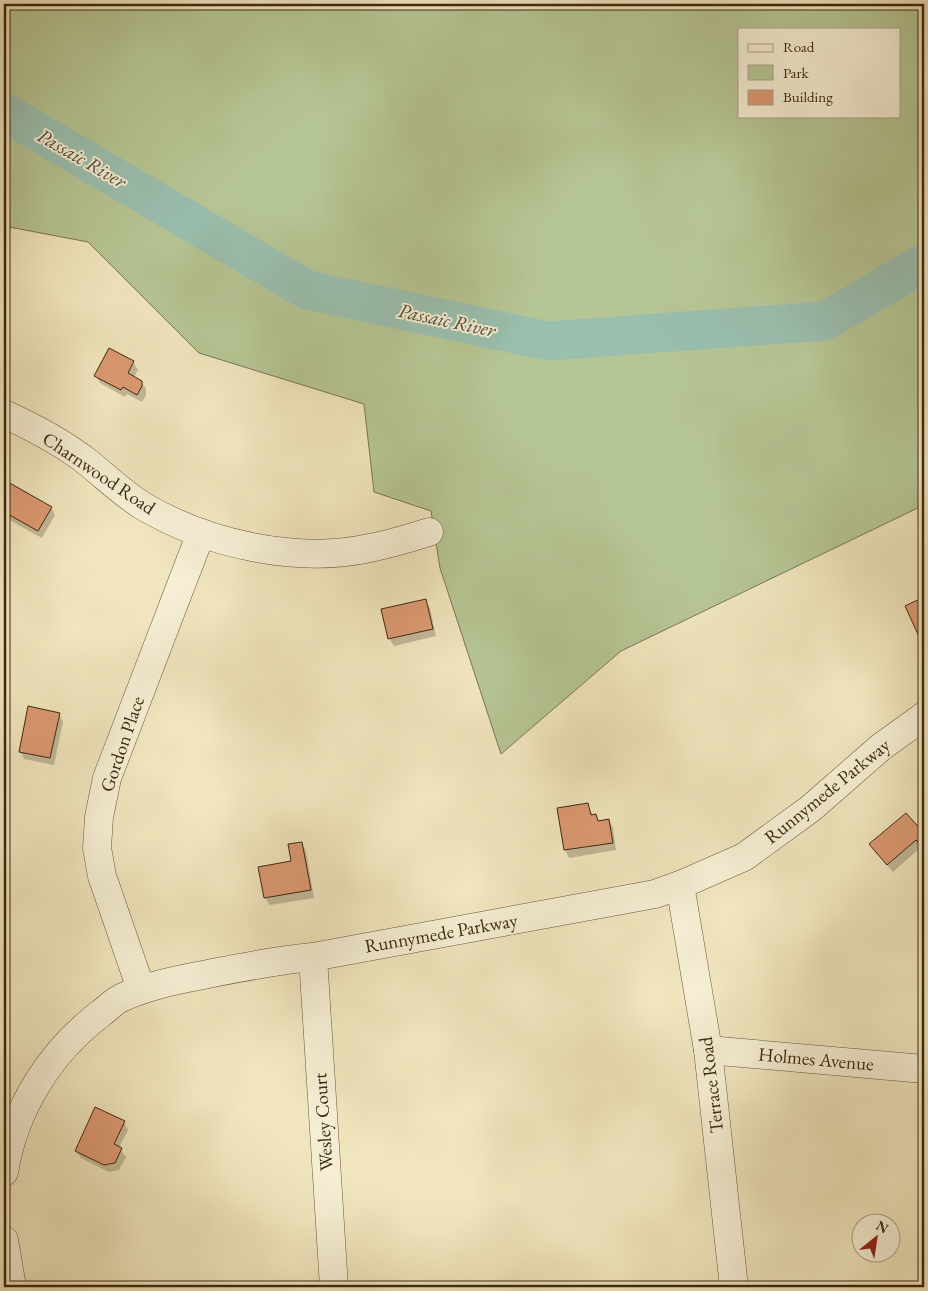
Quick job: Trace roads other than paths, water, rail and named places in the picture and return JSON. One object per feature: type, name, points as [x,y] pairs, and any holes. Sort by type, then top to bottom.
[{"type":"street","name":"Charnwood Road","points":[[4,414],[58,442],[143,506],[201,533],[240,544],[308,553],[343,552],[370,548],[429,532]]},
{"type":"street","name":"Gordon Place","points":[[141,990],[102,876],[97,848],[99,817],[107,778],[201,533]]},
{"type":"street","name":"Runnymede Parkway","points":[[4,1172],[8,1148],[16,1123],[51,1063],[81,1028],[119,999],[165,982],[271,961],[313,956],[655,894],[744,857],[810,809],[881,747],[924,716]]},
{"type":"street","name":"Terrace Road","points":[[680,885],[708,1050],[734,1287]]},
{"type":"street","name":"Wesley Court","points":[[313,956],[334,1287]]},
{"type":"street","name":"Holmes Avenue","points":[[708,1050],[924,1069]]},
{"type":"street","points":[[4,1240],[8,1277]]},
{"type":"waterway","name":"Passaic River","points":[[4,112],[307,290],[548,341],[825,321],[924,263]]}]
